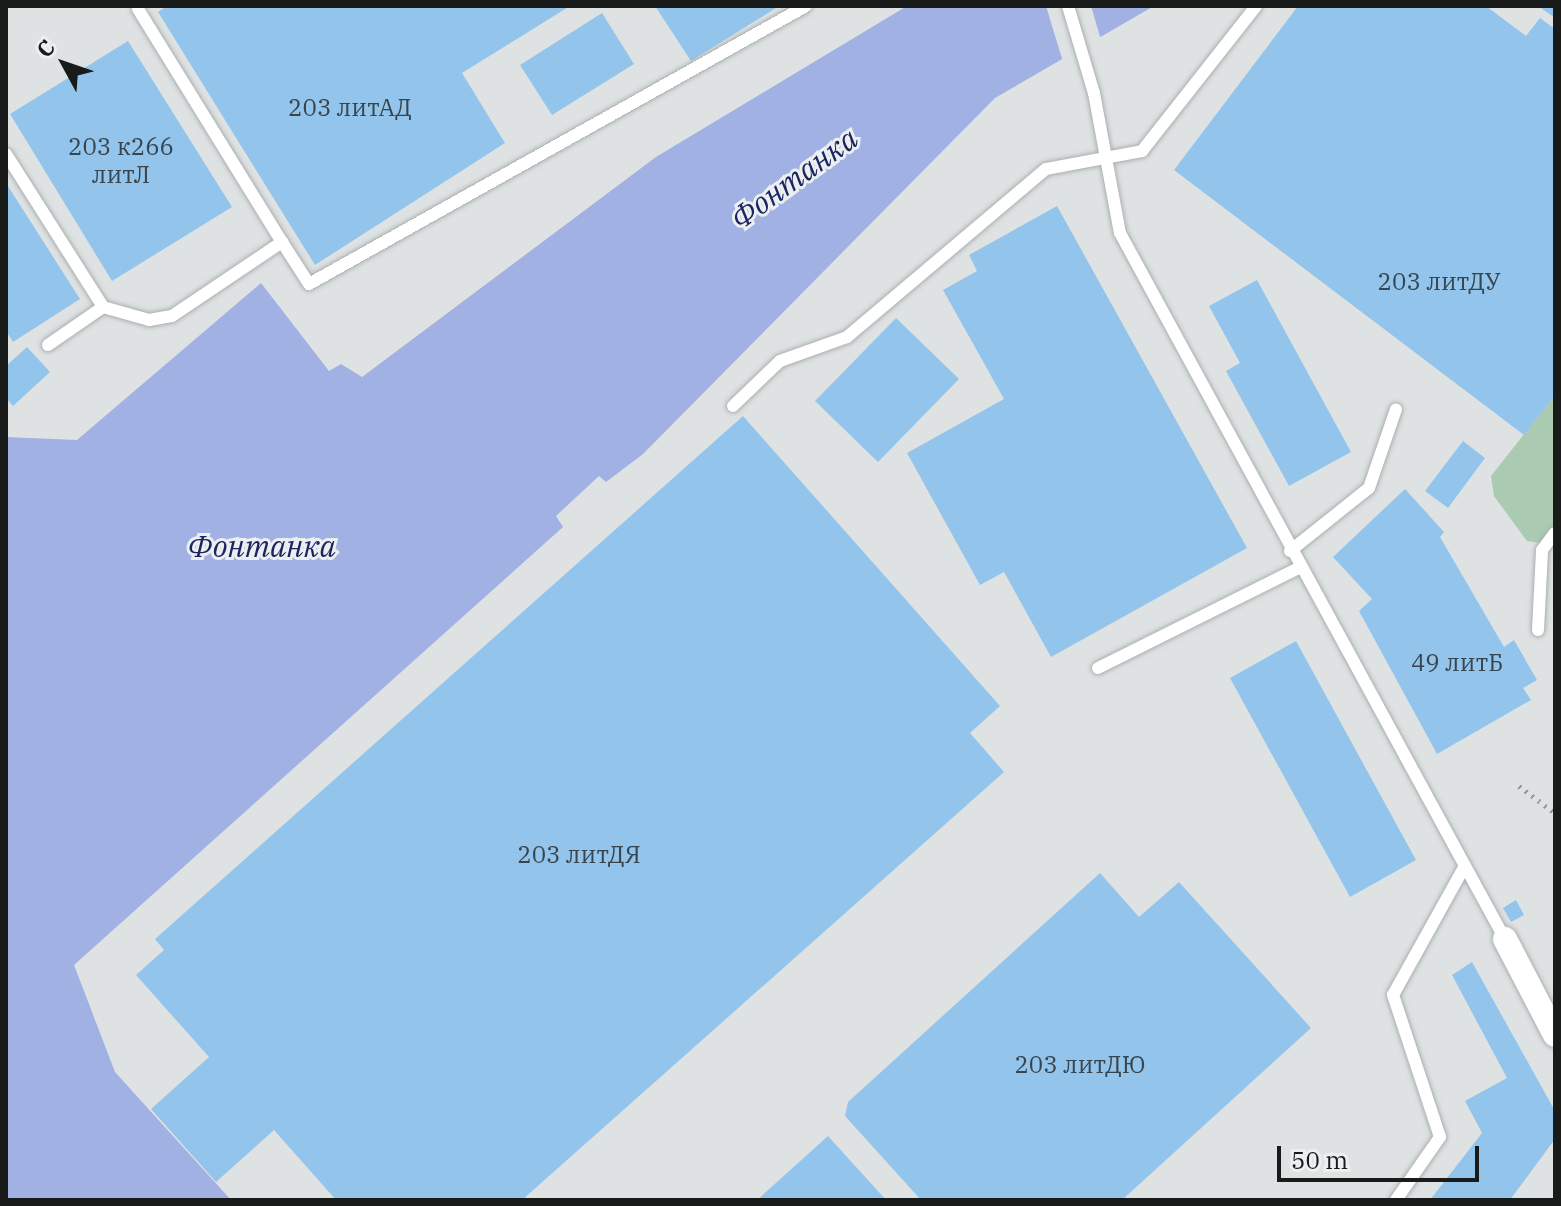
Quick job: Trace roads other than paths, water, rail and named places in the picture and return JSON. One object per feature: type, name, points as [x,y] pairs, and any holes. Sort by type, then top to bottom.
[{"type":"street","points":[[1505,939],[1555,1035]]},
{"type":"lane","points":[[138,9],[309,284],[806,6]]},
{"type":"lane","points":[[1068,6],[1094,93],[1120,233],[1463,869],[1505,939]]},
{"type":"lane","points":[[733,406],[780,361],[847,337],[1046,169],[1142,151],[1256,6]]},
{"type":"lane","points":[[6,154],[103,307],[149,320],[172,316],[282,242]]},
{"type":"lane","points":[[48,345],[103,307]]},
{"type":"lane","points":[[1290,551],[1369,488],[1396,409]]},
{"type":"lane","points":[[1538,630],[1542,550],[1555,533]]},
{"type":"lane","points":[[1098,668],[1299,568]]},
{"type":"lane","points":[[1396,1200],[1440,1137],[1393,995],[1463,869]]},
{"type":"water","name":"Фонтанка","points":[[907,6],[1154,6],[995,98],[643,454],[606,482],[599,476],[556,516],[563,527],[74,965],[115,1072],[231,1200],[6,1200],[6,437],[77,440],[261,283],[329,371],[341,364],[362,377],[656,157]]}]
